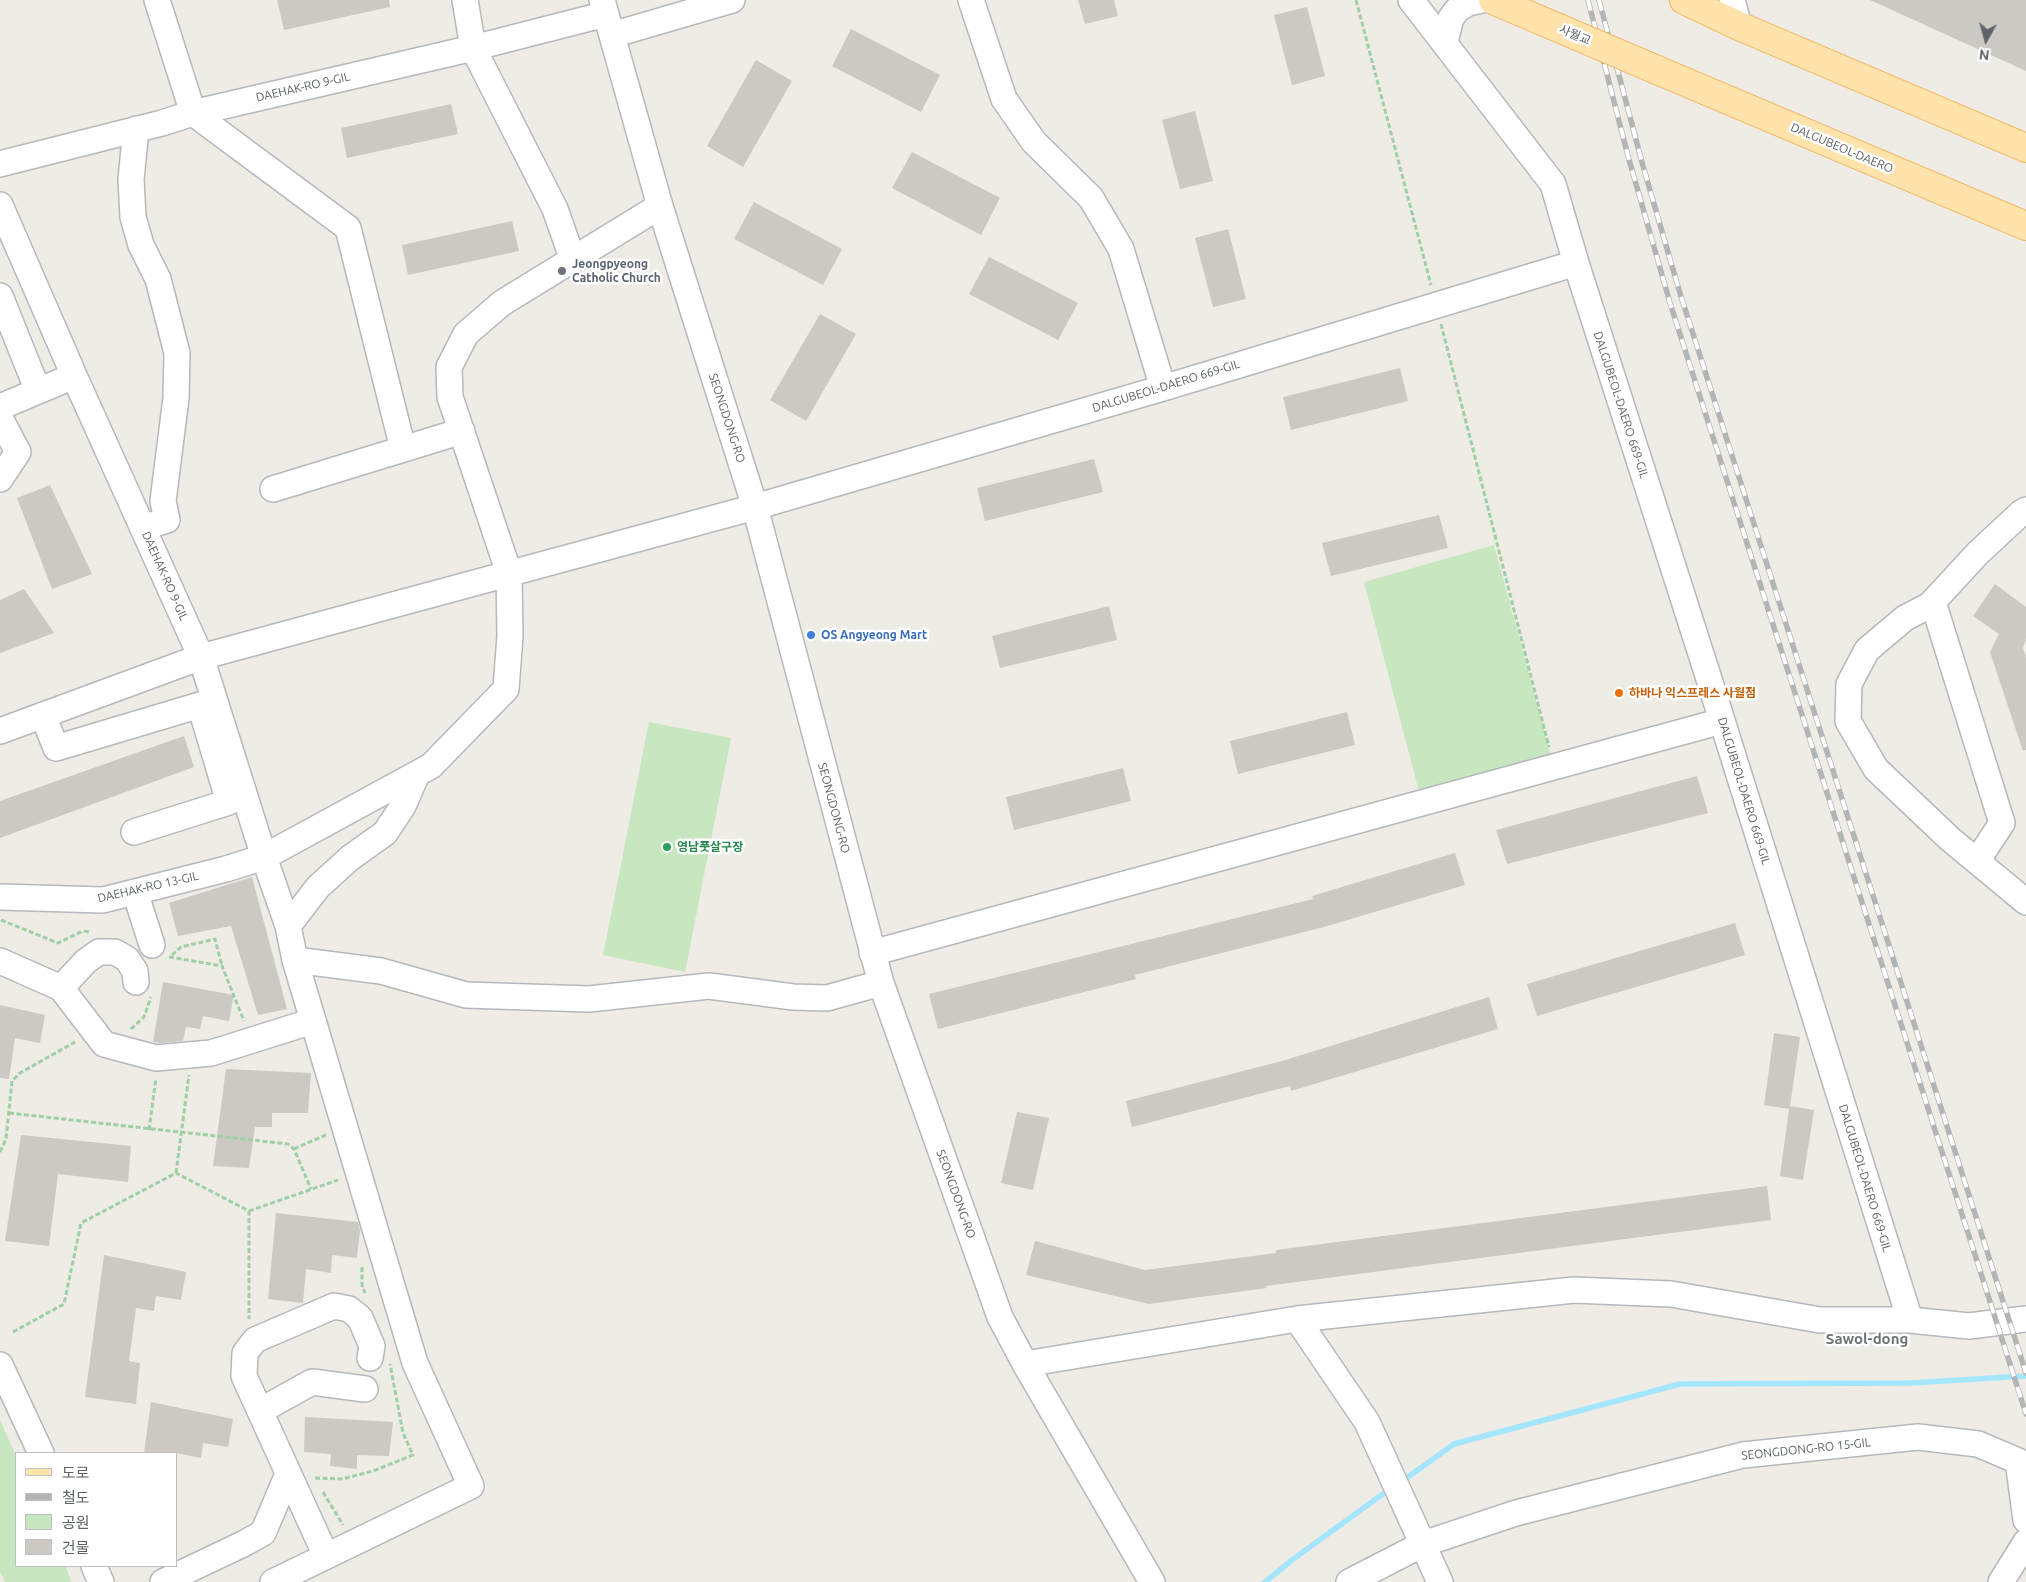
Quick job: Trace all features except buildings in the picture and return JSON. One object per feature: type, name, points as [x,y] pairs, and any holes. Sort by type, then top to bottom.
[{"type":"main road","name":"사월교","points":[[1493,0],[1657,70]]},
{"type":"main road","points":[[1684,0],[1739,26],[2026,148]]},
{"type":"main road","name":"DALGUBEOL-DAERO","points":[[1657,70],[2026,226]]},
{"type":"street","points":[[157,0],[193,112],[348,228],[403,449]]},
{"type":"street","points":[[465,0],[473,48],[555,209],[573,260]]},
{"type":"street","points":[[971,0],[1004,99],[1034,142],[1091,198],[1121,250],[1163,388]]},
{"type":"street","name":"DALGUBEOL-DAERO 669-GIL","points":[[1411,0],[1553,184],[1576,263],[1910,1320]]},
{"type":"street","points":[[1445,42],[1451,18],[1457,10],[1468,3],[1482,0]]},
{"type":"street","points":[[1732,0],[1739,26]]},
{"type":"street","name":"DAEHAK-RO 9-GIL","points":[[0,164],[136,129],[193,112],[607,16],[717,2]]},
{"type":"street","name":"SEONGDONG-RO","points":[[607,16],[660,206],[755,507],[881,983],[1000,1317],[1025,1364],[1152,1582]]},
{"type":"street","points":[[136,129],[131,179],[133,217],[141,245],[158,279],[177,353],[176,398],[163,501],[167,520],[143,528]]},
{"type":"street","name":"DAEHAK-RO 9-GIL","points":[[0,205],[74,376],[202,657],[264,857],[288,926],[295,960],[415,1363],[471,1486],[353,1543]]},
{"type":"street","name":"DAEHAK-RO 13-GIL","points":[[0,897],[103,900],[226,869],[264,857],[431,766],[506,689],[510,636],[509,573],[450,397],[449,367],[466,334],[502,303],[660,206]]},
{"type":"street","name":"DALGUBEOL-DAERO 669-GIL","points":[[0,731],[202,657],[755,507],[1163,388],[1576,263]]},
{"type":"street","points":[[0,296],[38,391]]},
{"type":"street","points":[[0,407],[74,376]]},
{"type":"street","points":[[0,418],[18,452],[0,479]]},
{"type":"street","points":[[273,489],[462,431]]},
{"type":"street","points":[[2026,510],[2020,513],[1978,553],[1933,602],[1905,618],[1867,650],[1849,684],[1848,721],[1876,769],[1950,839],[2026,902]]},
{"type":"street","points":[[1933,602],[2002,823],[1977,861]]},
{"type":"street","points":[[43,715],[56,748],[200,705],[229,802],[134,832]]},
{"type":"street","points":[[872,953],[1722,721]]},
{"type":"street","points":[[288,926],[318,887],[350,858],[385,833],[404,806],[417,774]]},
{"type":"street","points":[[135,892],[161,952]]},
{"type":"street","points":[[61,988],[86,961],[99,952],[115,952],[127,959],[135,971],[136,982]]},
{"type":"street","points":[[295,960],[381,971],[466,995],[589,999],[709,986],[793,997],[827,998],[881,983]]},
{"type":"street","points":[[0,961],[61,988],[104,1044],[156,1058],[211,1053],[313,1021]]},
{"type":"street","points":[[1025,1364],[1297,1319],[1574,1290],[1670,1294],[1820,1320],[1910,1320],[1969,1326],[2026,1319]]},
{"type":"street","points":[[326,1556],[244,1376],[245,1353],[255,1340],[334,1306],[349,1309],[360,1318],[372,1346],[370,1358]]},
{"type":"street","points":[[1297,1319],[1366,1422],[1440,1582]]},
{"type":"street","points":[[0,1365],[41,1452]]},
{"type":"street","points":[[260,1411],[312,1382],[365,1389]]},
{"type":"street","name":"SEONGDONG-RO 15-GIL","points":[[1424,1544],[1516,1513],[1743,1455],[1918,1437],[1978,1444],[2018,1462],[2026,1520]]},
{"type":"street","points":[[163,1582],[244,1544],[263,1533],[288,1474]]},
{"type":"street","points":[[2002,1582],[2026,1542]]},
{"type":"street","points":[[273,1582],[353,1543]]},
{"type":"street","points":[[1350,1582],[1424,1544]]},
{"type":"street","points":[[94,1567],[101,1582]]},
{"type":"path","points":[[1356,0],[1554,767]]},
{"type":"path","points":[[161,952],[214,938],[222,966],[251,1040]]},
{"type":"path","points":[[161,952],[222,966]]},
{"type":"path","points":[[0,1152],[6,1139],[12,1081],[20,1073],[76,1042]]},
{"type":"path","points":[[176,1173],[189,1073],[180,1074]]},
{"type":"path","points":[[149,1130],[156,1074],[161,1075]]},
{"type":"path","points":[[9,1113],[182,1134],[288,1144],[294,1149],[310,1190]]},
{"type":"path","points":[[294,1149],[332,1133]]},
{"type":"path","points":[[176,1173],[249,1211],[358,1173]]},
{"type":"path","points":[[13,1332],[64,1304],[81,1223],[176,1173]]},
{"type":"path","points":[[249,1211],[250,1347]]},
{"type":"path","points":[[288,1474],[314,1478],[342,1479],[373,1471],[413,1455]]},
{"type":"path","points":[[314,1478],[353,1543]]},
{"type":"green space","points":[[1494,545],[1554,767],[1422,803],[1364,582]]},
{"type":"green space","name":"영남풋살구장","points":[[649,722],[731,738],[685,972],[603,955]]},
{"type":"green space","points":[[0,1420],[15,1454],[15,1567],[65,1567],[72,1582],[5,1582],[0,1572]]},
{"type":"waterway","points":[[1401,1482],[1454,1444],[1680,1384],[1910,1383],[2026,1376]]},
{"type":"waterway","points":[[1265,1582],[1391,1488]]},
{"type":"railway","points":[[1588,0],[1628,156],[1670,303],[2026,1414]]},
{"type":"railway","points":[[1599,0],[1643,166],[1679,290],[2026,1373]]},
{"type":"place","name":"Jeongpyeong Catholic Church","points":[[562,271]]},
{"type":"place","name":"OS Angyeong Mart","points":[[811,635]]},
{"type":"place","name":"하바나 익스프레스 사월점","points":[[1619,693]]},
{"type":"place","name":"영남풋살구장","points":[[667,847]]},
{"type":"district","name":"Sawol-dong","points":[[1867,1339]]}]
